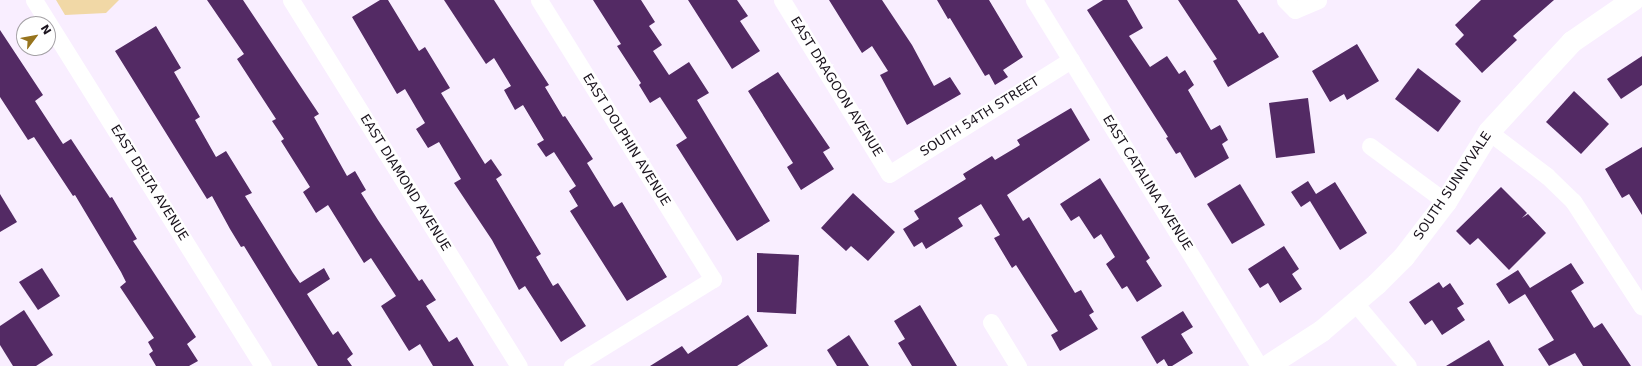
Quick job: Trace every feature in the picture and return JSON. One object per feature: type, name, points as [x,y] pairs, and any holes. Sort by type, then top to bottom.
[{"type":"street","name":"EAST DELTA AVENUE","points":[[34,0],[264,366]]},
{"type":"street","name":"EAST DIAMOND AVENUE","points":[[291,0],[519,366]]},
{"type":"street","name":"EAST DOLPHIN AVENUE","points":[[539,0],[713,279],[572,366]]},
{"type":"street","name":"EAST DRAGOON AVENUE","points":[[782,0],[889,174]]},
{"type":"street","name":"EAST CATALINA AVENUE","points":[[1034,0],[1259,366]]},
{"type":"street","points":[[1290,5],[1318,0]]},
{"type":"street","name":"SOUTH SUNNYVALE","points":[[1268,366],[1322,331],[1355,303],[1404,257],[1446,202],[1489,132],[1572,42],[1633,0]]},
{"type":"street","name":"SOUTH 54TH STREET","points":[[889,174],[1071,60]]},
{"type":"street","points":[[1489,132],[1547,176],[1573,201],[1642,307]]},
{"type":"street","points":[[1370,146],[1446,202]]},
{"type":"street","points":[[1355,303],[1408,366]]},
{"type":"street","points":[[991,322],[1018,366]]},
{"type":"shaded area","points":[[56,0],[119,0],[106,13],[65,15]]},
{"type":"building","points":[[207,0],[243,0],[319,114],[314,117],[347,176],[355,171],[366,190],[361,193],[419,281],[422,279],[436,300],[426,306],[449,342],[457,337],[474,366],[433,366],[420,344],[409,351],[381,306],[396,296],[371,258],[364,263],[328,205],[316,213],[303,192],[310,187],[281,141],[284,139],[272,121],[276,119],[237,59],[244,54]]},
{"type":"building","points":[[380,0],[388,0],[419,51],[425,47],[450,88],[441,93],[485,164],[491,159],[502,175],[496,179],[541,254],[536,257],[553,286],[558,283],[586,326],[561,342],[525,286],[519,290],[492,240],[454,183],[461,179],[439,142],[428,148],[416,129],[425,123],[405,89],[397,94],[352,17]]},
{"type":"building","points":[[444,0],[494,0],[549,85],[545,87],[563,117],[565,116],[593,159],[587,163],[614,207],[622,202],[667,277],[627,301],[570,211],[578,206],[569,191],[576,186],[554,152],[546,157],[537,144],[544,140],[523,105],[515,110],[504,90],[511,86],[494,58],[486,64]]},
{"type":"building","points":[[593,0],[641,0],[655,22],[649,26],[662,45],[653,51],[669,75],[689,62],[709,93],[697,100],[770,221],[737,241],[676,145],[687,138],[660,97],[650,103],[639,85],[641,83],[617,46],[621,44]]},
{"type":"building","points":[[688,0],[737,0],[748,16],[740,21],[760,51],[732,69]]},
{"type":"building","points":[[829,0],[882,0],[912,45],[934,86],[950,77],[961,94],[907,125],[880,75],[888,71],[872,46],[862,53]]},
{"type":"building","points":[[937,0],[989,0],[1023,57],[1003,70],[1008,77],[995,85],[989,74],[985,76],[950,18],[948,19]]},
{"type":"building","points":[[1103,0],[1127,0],[1143,28],[1129,36],[1150,67],[1167,56],[1179,74],[1185,70],[1194,85],[1188,90],[1211,130],[1220,125],[1228,140],[1222,144],[1229,158],[1195,178],[1180,152],[1176,154],[1166,138],[1168,137],[1087,10]]},
{"type":"building","points":[[1178,0],[1237,0],[1259,34],[1263,32],[1279,57],[1228,87],[1213,61],[1217,59]]},
{"type":"building","points":[[1481,0],[1554,0],[1513,36],[1517,40],[1482,73],[1455,44],[1464,35],[1455,25]]},
{"type":"building","points":[[156,26],[181,68],[174,72],[200,117],[195,120],[216,157],[226,151],[252,193],[245,196],[293,273],[300,283],[324,268],[330,279],[307,294],[333,335],[338,331],[353,354],[347,359],[352,366],[318,366],[244,246],[241,247],[212,196],[207,199],[115,51]]},
{"type":"building","points":[[0,30],[43,95],[35,101],[63,144],[71,139],[110,198],[112,197],[137,239],[133,241],[196,337],[187,344],[198,361],[189,366],[156,366],[149,354],[153,351],[148,342],[154,338],[120,287],[126,282],[121,272],[75,195],[73,196],[34,137],[28,140],[0,97]]},
{"type":"building","points":[[1357,44],[1379,81],[1347,100],[1344,94],[1330,102],[1312,71]]},
{"type":"building","points":[[1642,56],[1642,85],[1621,99],[1607,79]]},
{"type":"building","points":[[1418,68],[1461,101],[1438,132],[1395,99]]},
{"type":"building","points":[[778,72],[830,148],[823,152],[834,169],[801,190],[787,167],[793,163],[748,91]]},
{"type":"building","points":[[1574,91],[1609,124],[1581,154],[1546,122]]},
{"type":"building","points":[[1308,98],[1315,153],[1276,158],[1269,103]]},
{"type":"building","points":[[1071,108],[1090,140],[1007,195],[1023,221],[1029,217],[1075,293],[1081,290],[1094,312],[1089,315],[1098,329],[1060,351],[1051,335],[1058,331],[1016,265],[1012,268],[994,238],[1000,235],[981,204],[958,218],[963,226],[926,249],[922,242],[914,247],[903,229],[919,219],[914,211],[966,179],[963,174],[992,156],[995,160],[1020,145],[1017,140]]},
{"type":"building","points":[[1642,147],[1642,215],[1629,194],[1622,198],[1605,169]]},
{"type":"building","points":[[1100,178],[1150,258],[1146,261],[1162,286],[1137,302],[1127,286],[1122,289],[1106,264],[1115,257],[1101,234],[1094,239],[1079,216],[1071,221],[1060,204]]},
{"type":"building","points":[[1308,181],[1316,194],[1335,182],[1367,233],[1340,250],[1310,201],[1301,207],[1291,192]]},
{"type":"building","points":[[1240,184],[1265,225],[1232,244],[1207,204]]},
{"type":"building","points":[[1501,187],[1527,213],[1522,218],[1528,214],[1546,233],[1509,270],[1478,238],[1470,245],[1456,231]]},
{"type":"building","points":[[853,193],[895,232],[868,261],[851,246],[846,251],[821,228]]},
{"type":"building","points":[[0,194],[17,222],[0,232]]},
{"type":"building","points":[[1284,246],[1299,269],[1292,274],[1302,289],[1280,303],[1268,283],[1260,288],[1248,269]]},
{"type":"building","points":[[757,253],[799,255],[796,314],[757,312]]},
{"type":"building","points":[[1571,263],[1584,283],[1571,291],[1594,328],[1602,323],[1631,366],[1583,366],[1575,353],[1549,366],[1538,349],[1554,340],[1525,294],[1509,304],[1496,284],[1518,270],[1530,288]]},
{"type":"building","points":[[42,268],[60,296],[38,310],[19,282]]},
{"type":"building","points":[[1439,282],[1443,288],[1450,283],[1464,304],[1457,308],[1465,320],[1442,335],[1432,320],[1425,325],[1409,302]]},
{"type":"building","points":[[920,305],[957,366],[912,366],[898,343],[905,339],[894,321]]},
{"type":"building","points":[[24,310],[53,355],[36,366],[13,366],[0,345],[0,326]]},
{"type":"building","points":[[1183,311],[1193,327],[1181,334],[1193,353],[1172,366],[1168,366],[1164,359],[1157,364],[1141,337]]},
{"type":"building","points":[[748,315],[768,346],[737,366],[650,366],[682,346],[688,354]]},
{"type":"building","points":[[849,335],[869,366],[837,366],[827,350]]},
{"type":"building","points":[[1489,340],[1504,366],[1446,366]]}]
